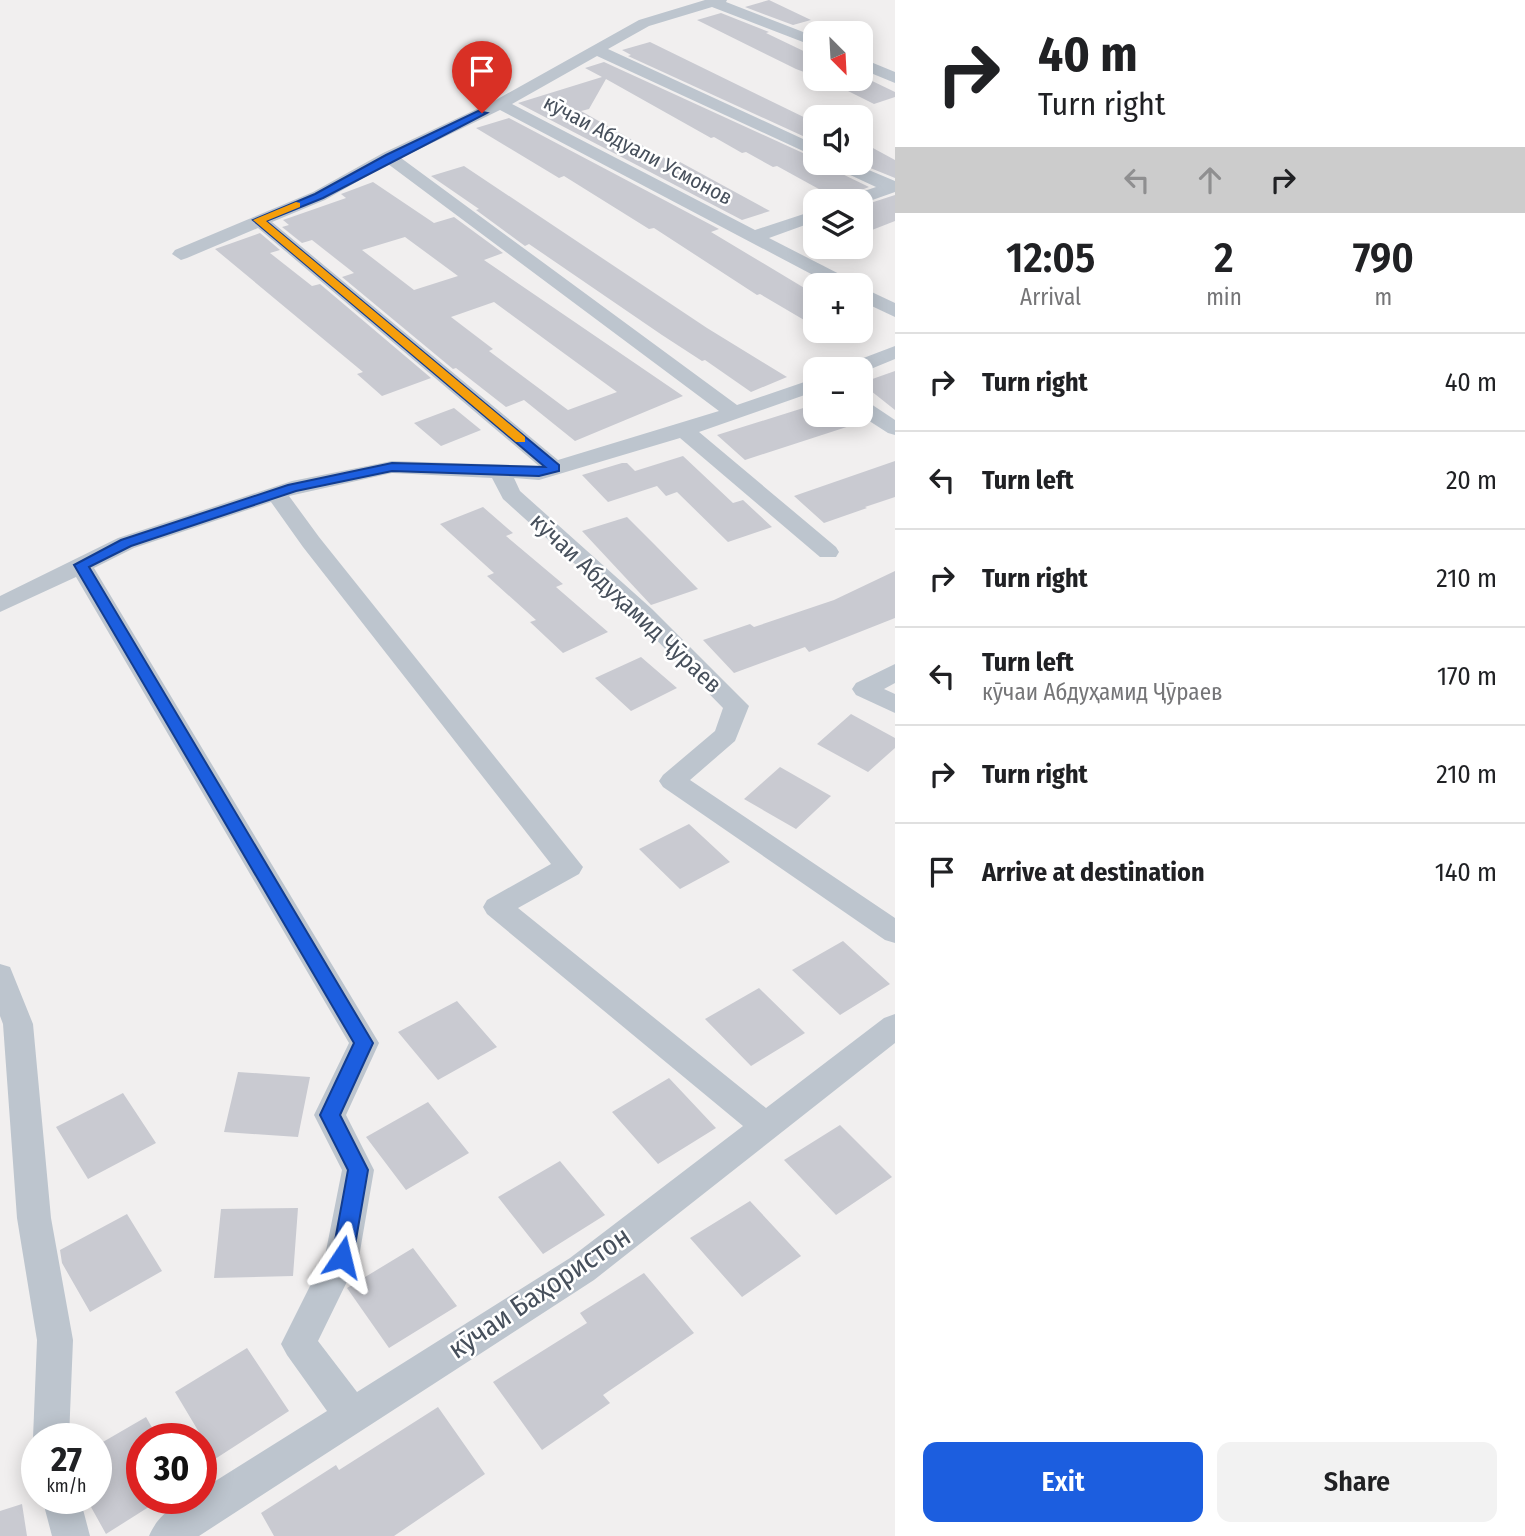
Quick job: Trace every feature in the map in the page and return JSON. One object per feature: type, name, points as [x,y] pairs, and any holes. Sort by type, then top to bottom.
[{"type":"street","points":[[181,254],[319,196],[389,157],[500,104],[644,23],[717,1],[803,37]]},
{"type":"street","points":[[597,50],[803,146]]},
{"type":"street","points":[[873,68],[895,78]]},
{"type":"street","name":"кӯчаи Абдуали Усмонов","points":[[500,104],[823,273]]},
{"type":"street","points":[[389,157],[734,412]]},
{"type":"street","points":[[866,175],[893,187]]},
{"type":"street","points":[[873,194],[893,187]]},
{"type":"street","points":[[259,220],[554,468]]},
{"type":"street","points":[[754,237],[803,220]]},
{"type":"street","points":[[873,299],[895,311]]},
{"type":"street","points":[[873,361],[895,352]]},
{"type":"street","points":[[0,605],[126,543],[276,493],[392,467],[539,472],[684,430],[803,388]]},
{"type":"street","points":[[873,414],[895,429]]},
{"type":"street","points":[[684,430],[828,552]]},
{"type":"street","name":"кӯчаи Абдуҳамид Ҷӯраев","points":[[499,471],[510,494],[644,614],[736,706],[726,735],[672,781],[895,932]]},
{"type":"street","points":[[276,493],[311,542],[569,867],[497,907],[766,1126]]},
{"type":"street","points":[[81,565],[364,1043],[330,1115],[358,1170],[342,1257],[299,1344],[352,1415]]},
{"type":"street","points":[[895,672],[865,689],[895,705]]},
{"type":"street","points":[[0,975],[18,1024],[34,1218],[55,1340],[52,1423]]},
{"type":"street","name":"кӯчаи Баҳористон","points":[[169,1536],[198,1513],[582,1269],[895,1026]]},
{"type":"street","points":[[65,1514],[71,1536]]},
{"type":"building","points":[[769,0],[811,20],[793,25],[745,7]]},
{"type":"building","points":[[721,13],[769,32],[766,33],[803,51],[803,72],[796,69],[697,20]]},
{"type":"building","points":[[650,42],[803,117],[803,136],[628,56],[631,55],[622,50]]},
{"type":"building","points":[[604,62],[803,153],[803,175],[844,175],[869,187],[819,189],[777,166],[773,167],[714,137],[711,138],[606,79],[589,109],[581,111],[675,164],[680,162],[770,211],[742,220],[518,103],[602,77],[585,68]]},
{"type":"building","points":[[873,81],[895,92],[895,97],[874,104],[848,91],[873,91]]},
{"type":"building","points":[[509,118],[719,229],[711,232],[803,287],[803,319],[760,294],[757,295],[654,228],[649,229],[564,176],[559,178],[476,128]]},
{"type":"building","points":[[873,148],[895,160],[895,178],[873,169]]},
{"type":"building","points":[[464,166],[707,328],[787,377],[751,392],[529,244],[525,246],[476,210],[479,209],[431,176]]},
{"type":"building","points":[[373,182],[434,223],[454,217],[503,253],[484,260],[683,396],[575,441],[524,400],[506,407],[456,368],[453,369],[342,277],[354,273],[312,240],[302,243],[282,227],[289,225],[283,220],[346,198],[341,194]],"holes":[[[405,237],[458,276],[414,290],[362,250]],[[494,302],[554,346],[617,392],[568,410],[489,351],[493,349],[451,317]]]},
{"type":"building","points":[[895,195],[895,221],[873,230],[873,202]]},
{"type":"building","points":[[260,233],[280,250],[270,253],[312,286],[320,284],[431,378],[382,396],[357,374],[363,372],[215,249]]},
{"type":"building","points":[[895,371],[895,410],[873,393],[873,379]]},
{"type":"building","points":[[454,408],[481,430],[441,446],[414,423]]},
{"type":"building","points":[[803,408],[803,427],[847,427],[745,460],[717,435]]},
{"type":"building","points":[[683,456],[733,503],[743,500],[772,527],[728,542],[677,492],[666,496],[657,486],[608,502],[582,475],[622,463],[627,463],[635,471]]},
{"type":"building","points":[[895,461],[895,497],[824,523],[794,496]]},
{"type":"building","points":[[483,507],[513,533],[506,536],[563,584],[556,587],[608,632],[563,653],[530,622],[536,620],[487,576],[494,573],[440,524]]},
{"type":"building","points":[[627,517],[698,589],[651,605],[582,531]]},
{"type":"building","points":[[895,571],[895,618],[809,652],[805,647],[734,673],[703,640],[750,624],[754,627],[834,600]]},
{"type":"building","points":[[641,657],[677,688],[631,711],[595,678]]},
{"type":"building","points":[[851,714],[895,738],[895,748],[868,772],[817,744]]},
{"type":"building","points":[[780,767],[831,796],[796,829],[744,799]]},
{"type":"building","points":[[689,824],[730,862],[680,889],[639,849]]},
{"type":"building","points":[[843,941],[890,984],[840,1015],[792,970]]},
{"type":"building","points":[[759,988],[805,1033],[751,1066],[705,1019]]},
{"type":"building","points":[[457,1001],[497,1047],[438,1080],[398,1032]]},
{"type":"building","points":[[238,1072],[310,1077],[298,1137],[224,1132]]},
{"type":"building","points":[[669,1078],[716,1128],[658,1164],[612,1112]]},
{"type":"building","points":[[123,1093],[156,1143],[88,1179],[56,1127]]},
{"type":"building","points":[[428,1102],[469,1153],[406,1190],[366,1137]]},
{"type":"building","points":[[840,1125],[892,1177],[836,1215],[784,1160]]},
{"type":"building","points":[[560,1161],[605,1215],[543,1254],[498,1197]]},
{"type":"building","points":[[750,1201],[801,1256],[742,1297],[690,1238]]},
{"type":"building","points":[[298,1208],[293,1276],[214,1278],[221,1209]]},
{"type":"building","points":[[127,1214],[162,1271],[90,1312],[62,1263],[60,1250]]},
{"type":"building","points":[[413,1248],[457,1306],[389,1348],[347,1288]]},
{"type":"building","points":[[644,1273],[694,1333],[603,1395],[610,1403],[542,1450],[493,1382],[587,1323],[580,1313]]},
{"type":"building","points":[[247,1348],[289,1411],[217,1458],[217,1423],[194,1423],[175,1392]]},
{"type":"building","points":[[438,1407],[485,1474],[394,1536],[274,1536],[261,1513],[336,1465],[339,1470]]},
{"type":"building","points":[[146,1417],[149,1423],[136,1423]]},
{"type":"building","points":[[126,1429],[126,1514],[138,1514],[106,1534],[95,1514],[112,1514],[112,1437]]},
{"type":"building","points":[[21,1504],[27,1536],[0,1536],[0,1511]]},
{"type":"slow traffic","points":[[296,205],[259,220],[521,440]]},
{"type":"route","points":[[342,1257],[358,1170],[330,1115],[364,1043],[81,565],[126,543],[292,488],[392,467],[539,472],[554,468],[259,220],[319,196],[389,157],[482,113]]}]
